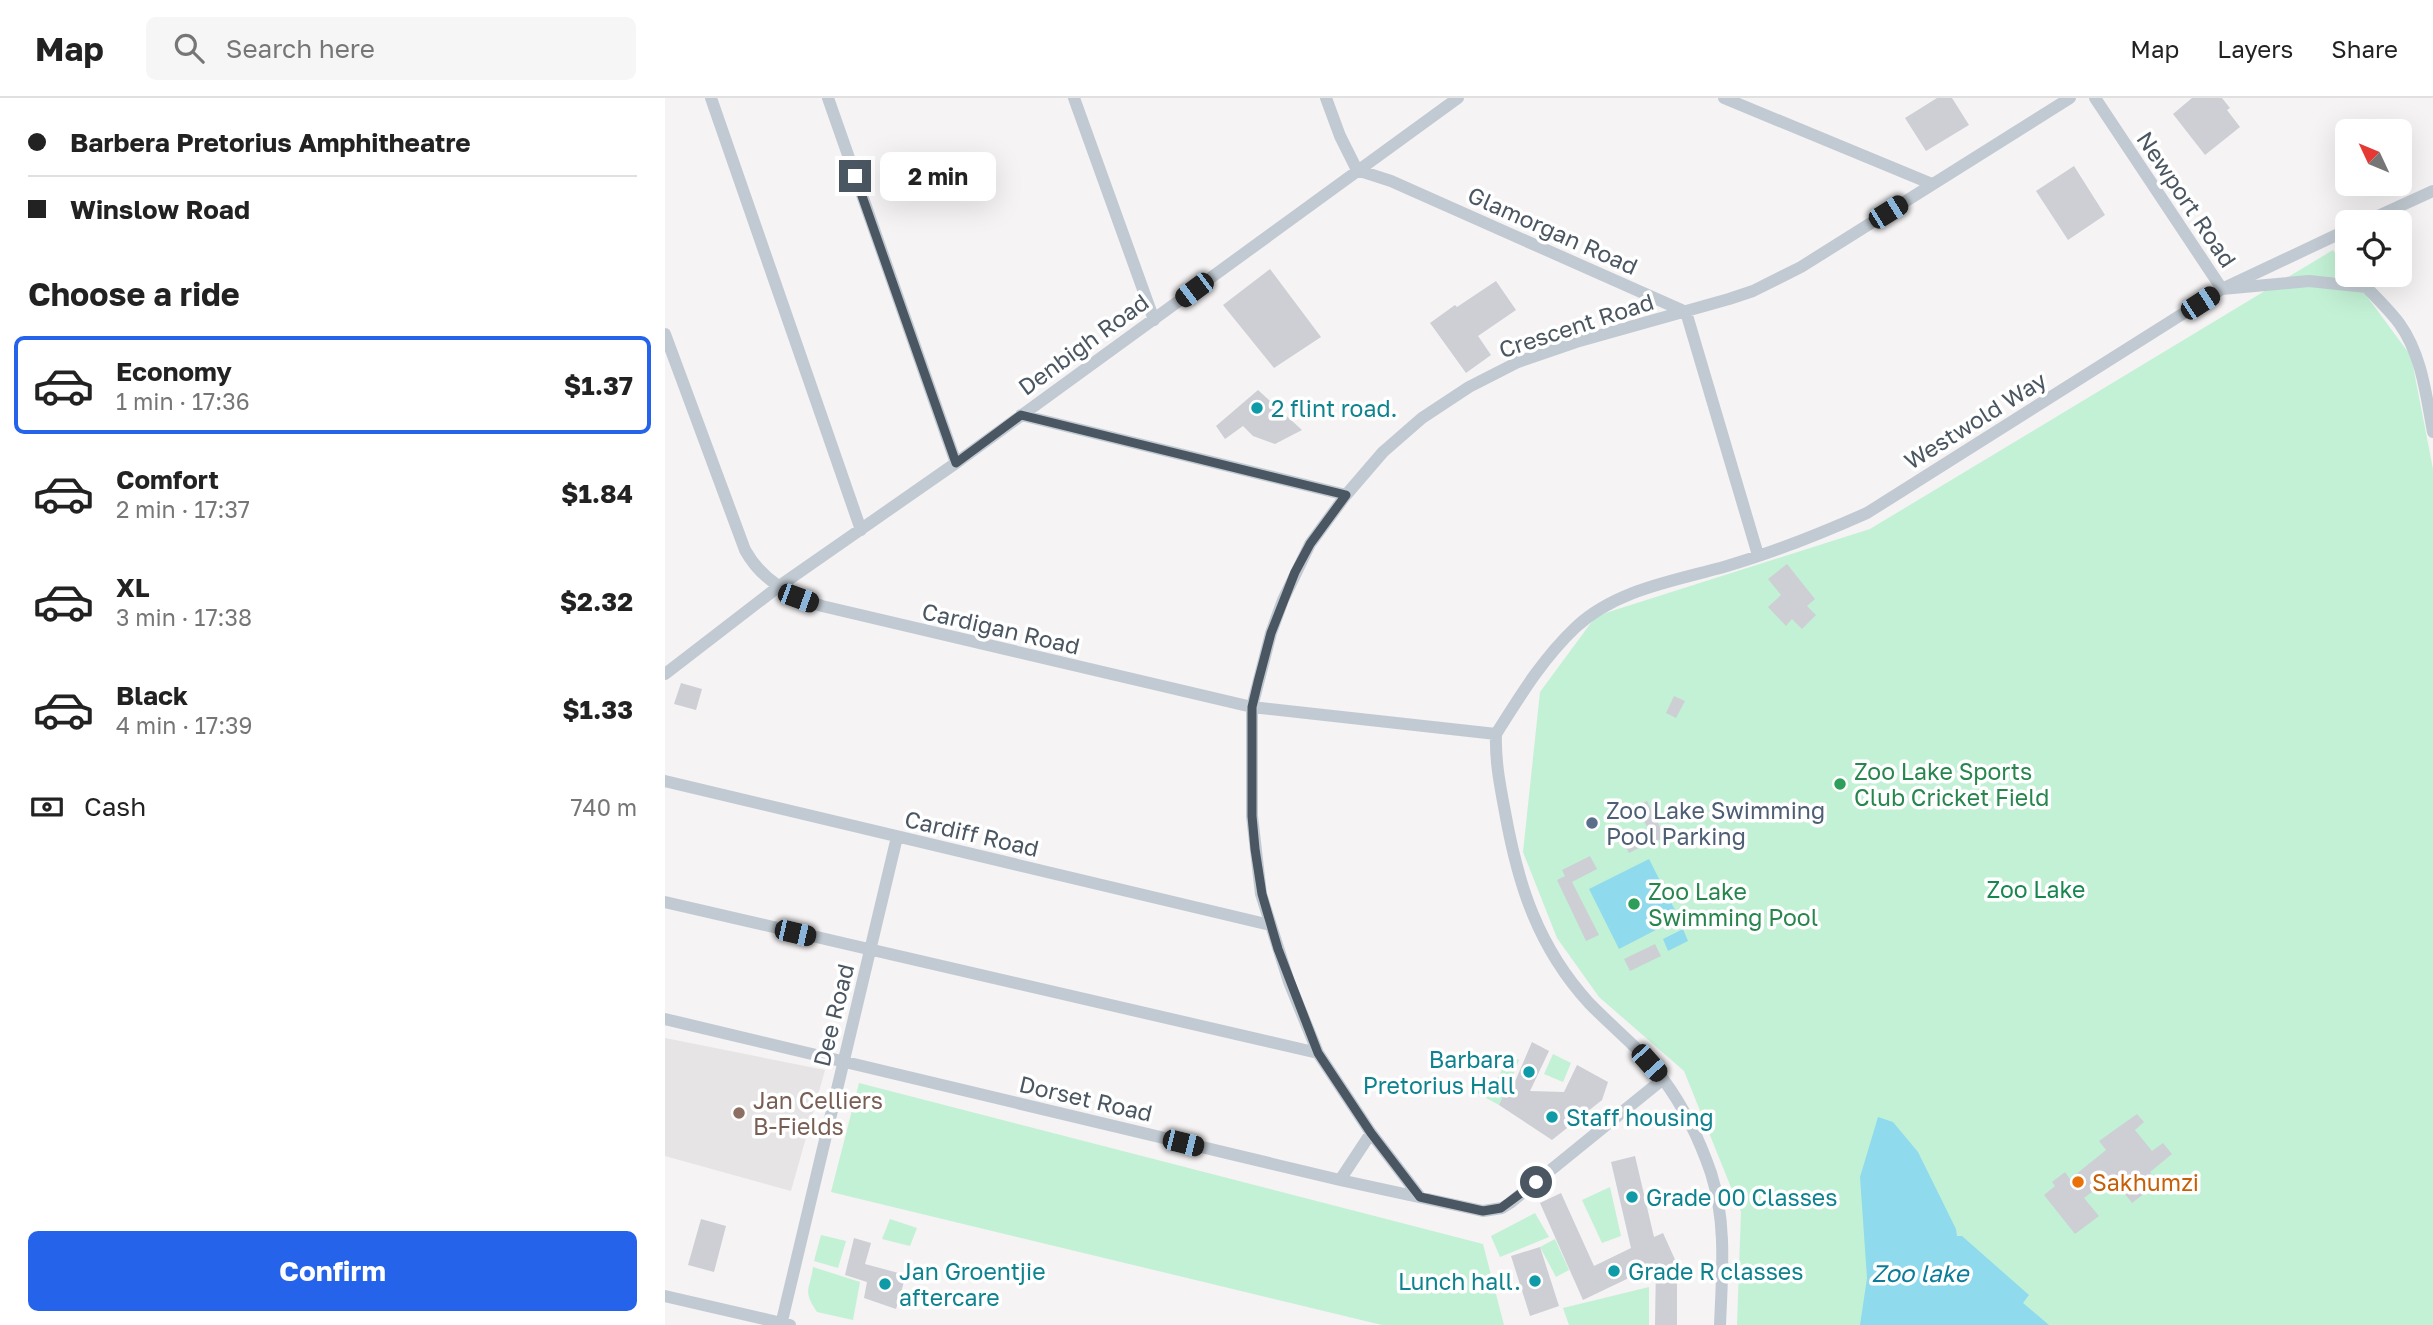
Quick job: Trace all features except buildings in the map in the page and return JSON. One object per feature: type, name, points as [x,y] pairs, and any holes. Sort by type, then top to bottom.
[{"type":"street","points":[[711,98],[861,530]]},
{"type":"street","points":[[828,98],[956,463]]},
{"type":"street","points":[[1074,98],[1154,320]]},
{"type":"street","points":[[1327,98],[1340,136],[1357,170]]},
{"type":"street","name":"Denbigh Road","points":[[665,674],[778,587],[956,463],[1458,98]]},
{"type":"street","points":[[1724,98],[1932,184]]},
{"type":"street","name":"Crescent Road","points":[[1420,1197],[1371,1133],[1318,1053],[1289,982],[1258,874],[1253,827],[1252,707],[1271,633],[1287,590],[1310,544],[1346,495],[1383,452],[1422,418],[1469,387],[1518,362],[1576,342],[1686,312],[1768,284],[1801,267],[2070,98]]},
{"type":"street","name":"Newport Road","points":[[2095,98],[2222,289]]},
{"type":"street","name":"Glamorgan Road","points":[[1357,170],[1391,181],[1686,312]]},
{"type":"street","points":[[2391,210],[2433,191]]},
{"type":"street","points":[[2222,289],[2335,235]]},
{"type":"street","name":"Westwold Way","points":[[1496,734],[1545,660],[1577,626],[1601,608],[1663,582],[1729,565],[1867,513],[2222,289],[2309,281],[2335,284]]},
{"type":"street","points":[[2366,287],[2401,325],[2411,345],[2422,371],[2433,432]]},
{"type":"street","points":[[1686,312],[1758,555]]},
{"type":"street","name":"Cardigan Road","points":[[665,334],[745,550],[751,560],[778,587],[822,606],[1252,707],[1496,734]]},
{"type":"street","points":[[1021,415],[1346,495]]},
{"type":"street","points":[[1496,734],[1499,783],[1513,861],[1526,901],[1540,931],[1579,990],[1663,1079],[1699,1143],[1719,1201],[1722,1236],[1720,1325]]},
{"type":"street","name":"Cardiff Road","points":[[665,781],[1271,925]]},
{"type":"street","name":"Dee Road","points":[[784,1324],[897,838]]},
{"type":"street","points":[[665,902],[1318,1053]]},
{"type":"street","name":"Dorset Road","points":[[665,1018],[1340,1180],[1483,1211],[1501,1208],[1663,1079]]},
{"type":"street","points":[[1340,1180],[1371,1133]]},
{"type":"street","points":[[665,1296],[784,1324]]},
{"type":"shaded area","name":"Jan Celliers B-Fields","points":[[665,1038],[825,1070],[791,1191],[665,1156]]},
{"type":"green space","name":"Zoo Lake","points":[[2333,250],[2335,287],[2360,287],[2411,356],[2433,469],[2433,1325],[1737,1325],[1741,1212],[1684,1071],[1599,997],[1557,938],[1523,852],[1540,692],[1596,616],[1870,529]]},
{"type":"green space","points":[[1553,1054],[1571,1063],[1563,1082],[1544,1074]]},
{"type":"green space","points":[[1510,1055],[1519,1060],[1499,1105],[1477,1093],[1489,1078],[1496,1081]]},
{"type":"green space","points":[[859,1083],[1483,1244],[1504,1325],[1382,1325],[831,1192]]},
{"type":"green space","points":[[1610,1187],[1621,1236],[1602,1243],[1582,1200]]},
{"type":"green space","points":[[1535,1213],[1549,1237],[1500,1257],[1491,1236]]},
{"type":"green space","points":[[890,1219],[917,1228],[910,1246],[882,1239]]},
{"type":"green space","points":[[821,1235],[846,1241],[838,1268],[814,1261]]},
{"type":"green space","points":[[1555,1239],[1569,1270],[1556,1277],[1540,1247]]},
{"type":"green space","points":[[813,1267],[860,1282],[853,1320],[817,1312],[808,1294]]},
{"type":"green space","points":[[1649,1287],[1649,1325],[1569,1325],[1563,1308]]},
{"type":"water","name":"Zoo Lake Swimming Pool","points":[[1649,859],[1679,918],[1619,949],[1589,889]]},
{"type":"water","points":[[1683,929],[1688,941],[1668,951],[1663,939]]},
{"type":"water","name":"Zoo lake","points":[[1878,1117],[1893,1122],[1918,1152],[1957,1236],[1962,1236],[2029,1295],[2023,1303],[2049,1325],[1860,1325],[1867,1278],[1860,1177]]},
{"type":"place","name":"2 flint road.","points":[[1257,408]]},
{"type":"place","name":"Zoo Lake Sports Club Cricket Field","points":[[1840,784]]},
{"type":"place","name":"Zoo Lake Swimming Pool Parking","points":[[1592,823]]},
{"type":"place","name":"Zoo Lake Swimming Pool","points":[[1634,904]]},
{"type":"place","name":"Barbara Pretorius Hall","points":[[1529,1072]]},
{"type":"place","name":"Jan Celliers B-Fields","points":[[739,1113]]},
{"type":"place","name":"Staff housing","points":[[1552,1117]]},
{"type":"place","name":"Sakhumzi","points":[[2078,1182]]},
{"type":"place","name":"Grade 00 Classes","points":[[1632,1197]]},
{"type":"place","name":"Grade R classes","points":[[1614,1271]]},
{"type":"place","name":"Lunch hall.","points":[[1535,1281]]},
{"type":"place","name":"Jan Groentjie aftercare","points":[[885,1284]]},
{"type":"route","points":[[855,176],[956,463],[1021,415],[1346,495],[1310,544],[1295,572],[1271,633],[1252,707],[1252,816],[1262,894],[1289,982],[1318,1053],[1339,1088],[1420,1197],[1483,1211],[1501,1208],[1536,1182]]}]
